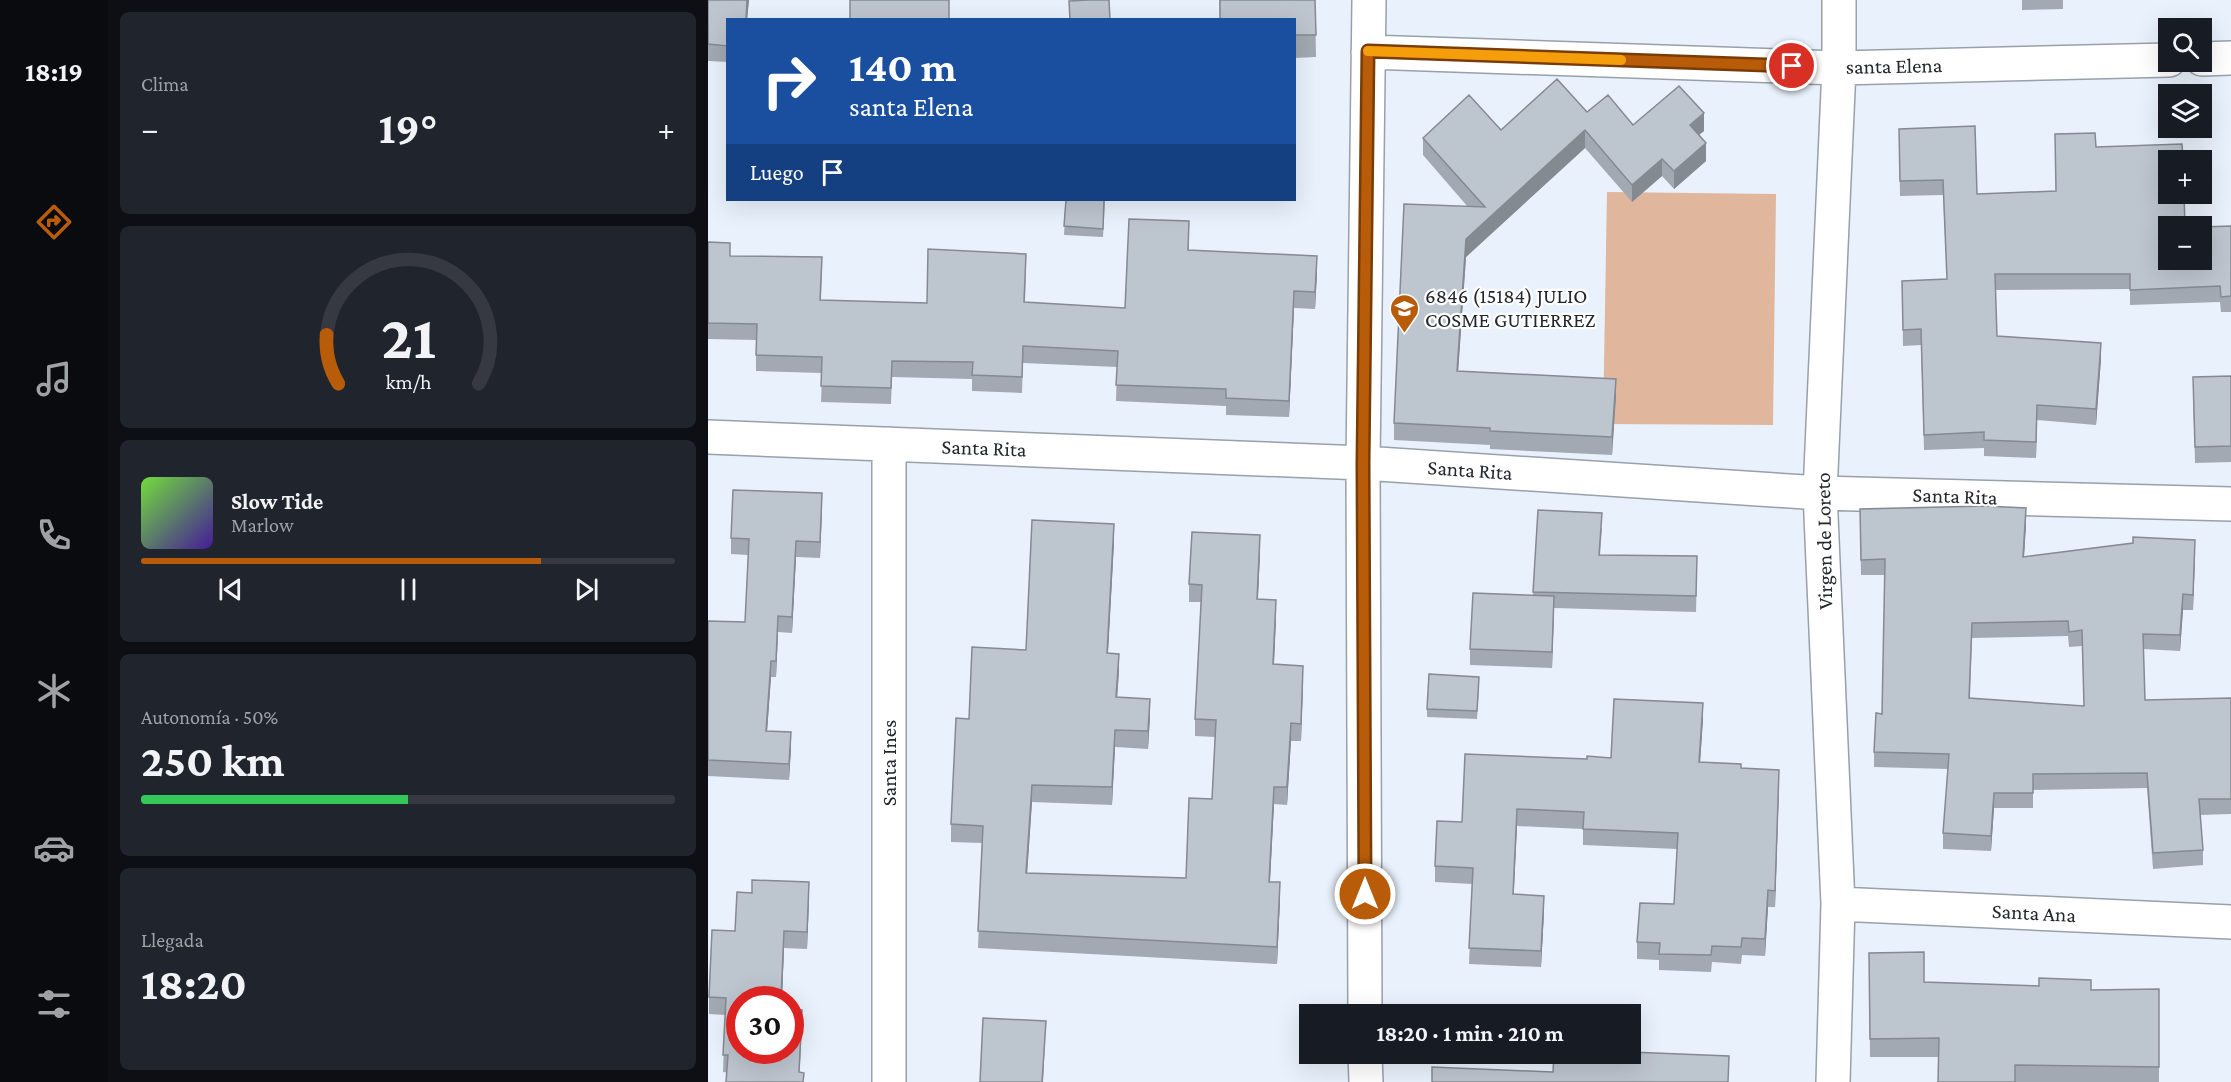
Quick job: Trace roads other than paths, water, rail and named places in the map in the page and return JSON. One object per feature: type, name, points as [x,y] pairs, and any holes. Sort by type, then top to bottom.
[{"type":"street","points":[[1365,1004],[1363,463],[1369,0]]},
{"type":"street","name":"Virgen de Loreto","points":[[1833,1082],[1838,904],[1820,493],[1839,68],[1839,0]]},
{"type":"street","name":"santa Elena","points":[[1368,51],[1839,68],[2158,60]]},
{"type":"street","points":[[2212,59],[2231,58]]},
{"type":"street","name":"Santa Rita","points":[[708,437],[1363,463],[1820,493],[2231,504]]},
{"type":"street","name":"Santa Ines","points":[[888,1082],[889,444]]},
{"type":"street","name":"Santa Ana","points":[[1838,904],[2231,922]]},
{"type":"street","points":[[1365,1064],[1365,1082]]},
{"type":"place","name":"6846 (15184) JULIO COSME GUTIERREZ","points":[[1404,334]]}]
